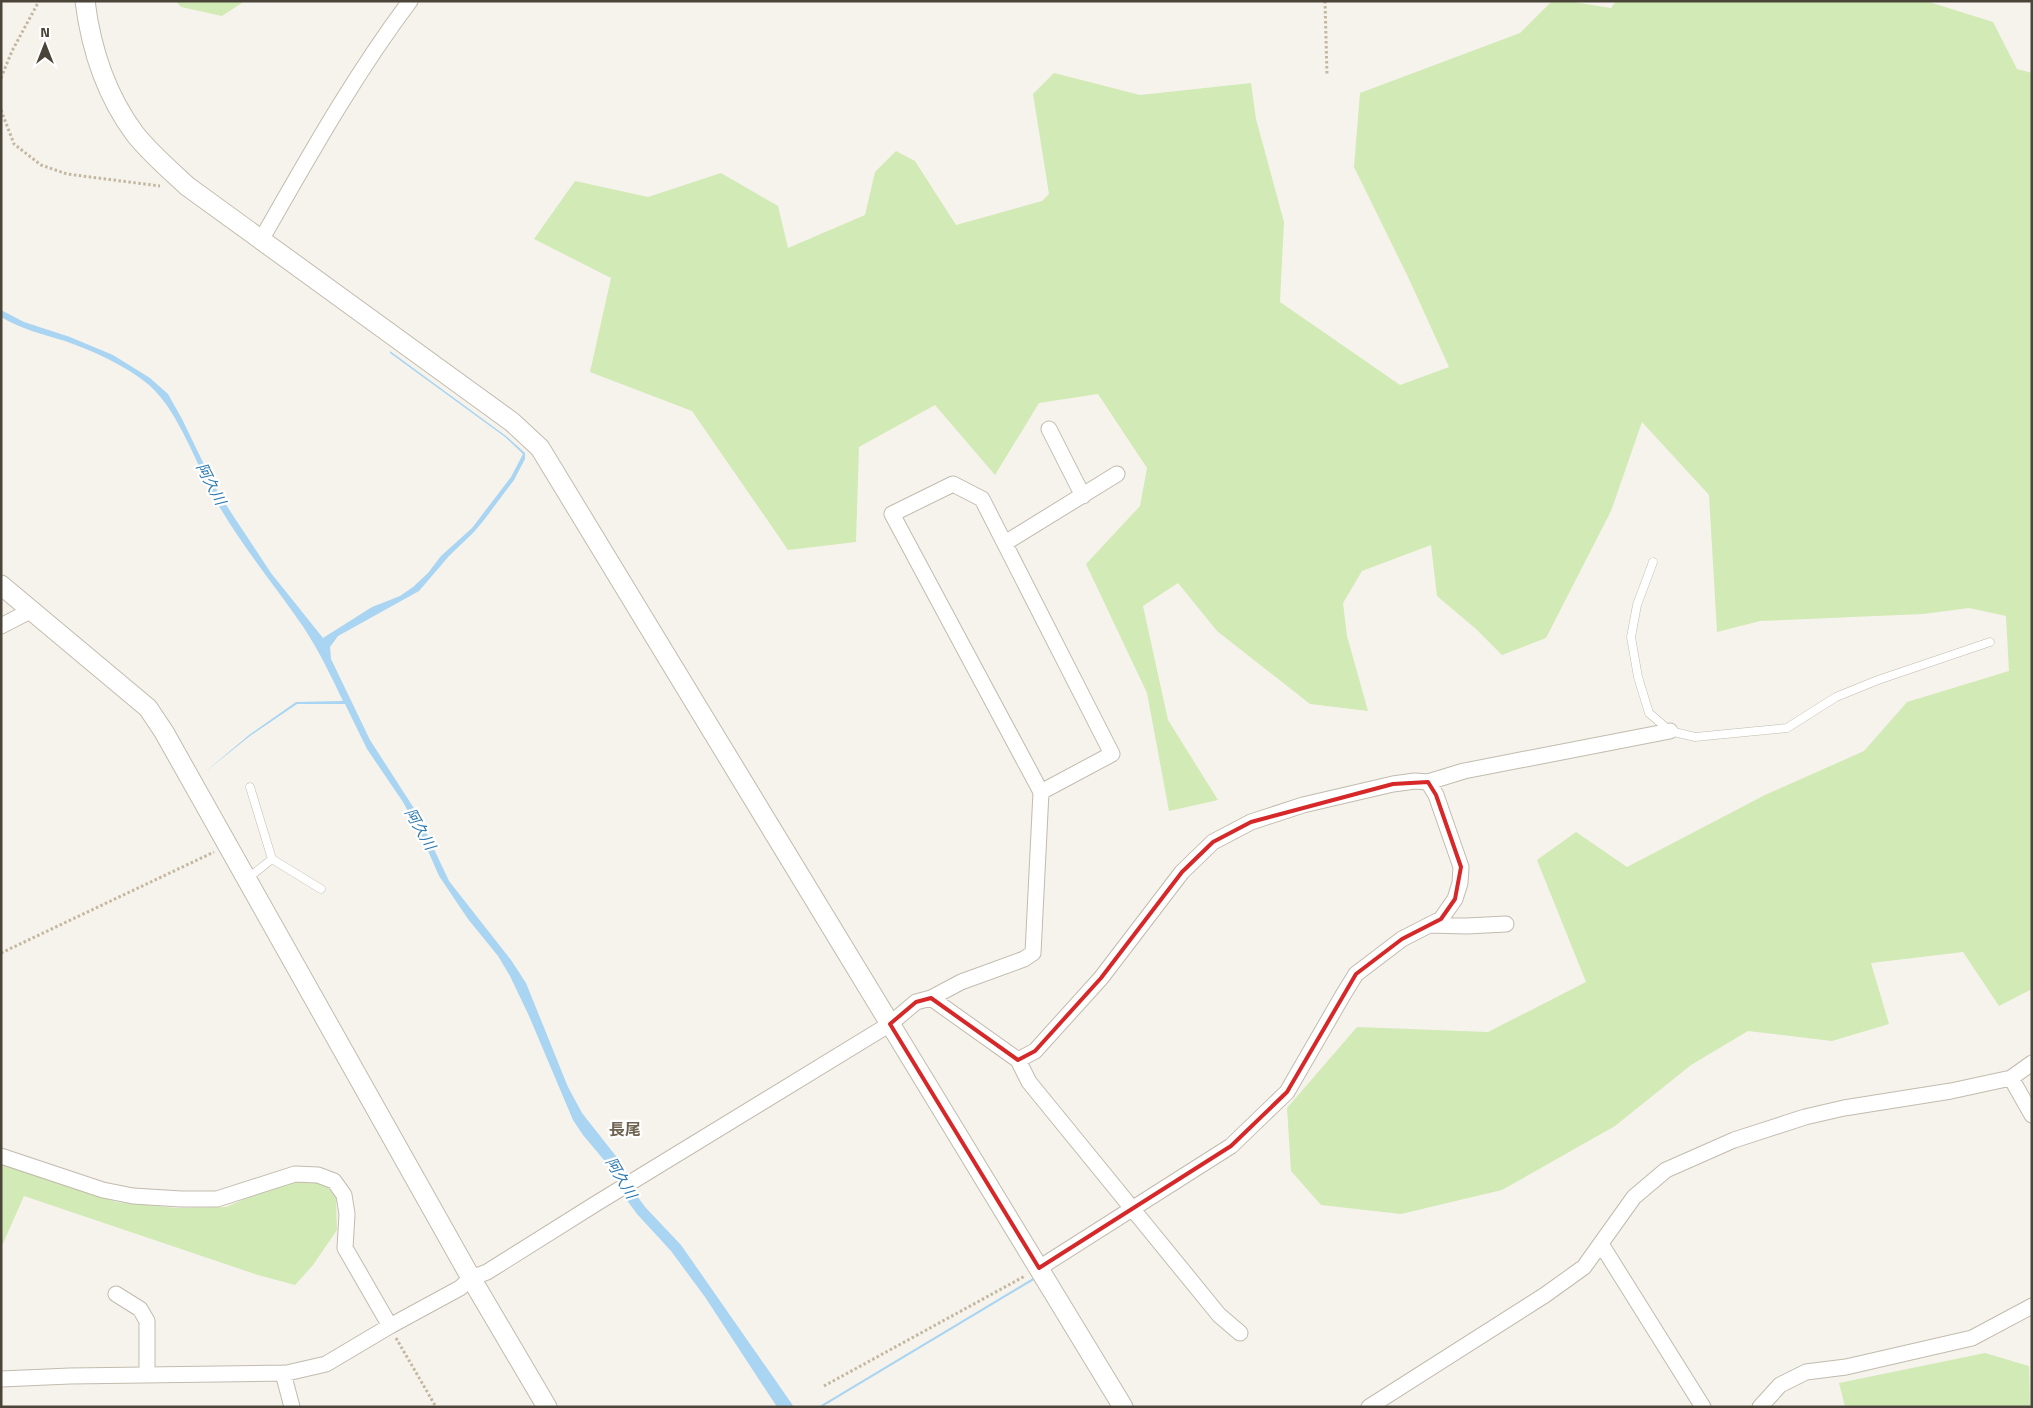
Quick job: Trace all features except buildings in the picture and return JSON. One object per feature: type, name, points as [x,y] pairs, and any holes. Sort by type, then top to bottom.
[{"type":"street","points":[[85,1],[88,24],[98,64],[114,100],[135,134],[157,158],[188,186],[512,422],[540,448],[1123,1407]]},
{"type":"street","points":[[261,240],[346,94],[377,45],[410,1]]},
{"type":"street","points":[[1049,429],[1083,496]]},
{"type":"street","points":[[1005,543],[1117,474]]},
{"type":"street","points":[[1,1380],[147,1374],[283,1373],[326,1364],[460,1288],[472,1278],[487,1272],[596,1202],[890,1024],[916,1002],[931,998],[961,982],[1024,959],[1033,953],[1041,792],[892,514],[953,484],[982,499],[1112,754],[1041,792]]},
{"type":"street","points":[[1,585],[148,708],[164,732],[472,1278],[547,1407]]},
{"type":"street","points":[[1,626],[32,610]]},
{"type":"street","points":[[1018,1060],[1034,1051],[1101,978],[1182,872],[1213,842],[1251,822],[1303,805],[1393,784],[1414,781],[1428,782],[1464,770],[1670,731]]},
{"type":"street","points":[[1039,1268],[1238,1140],[1287,1092],[1356,974],[1402,939],[1441,919],[1455,899],[1460,883],[1461,867],[1436,796],[1428,782]]},
{"type":"street","points":[[1429,925],[1506,924]]},
{"type":"street","points":[[931,998],[1018,1060],[1029,1082],[1219,1315],[1240,1333]]},
{"type":"street","points":[[1369,1407],[1545,1295],[1584,1267],[1634,1198],[1666,1170],[1734,1140],[1805,1117],[1844,1108],[1950,1091],[2012,1078],[2032,1063]]},
{"type":"street","points":[[2012,1078],[2032,1116]]},
{"type":"street","points":[[1,1156],[103,1190],[133,1196],[181,1200],[218,1199],[295,1174],[318,1174],[334,1181],[344,1195],[347,1214],[345,1248],[390,1326]]},
{"type":"street","points":[[1601,1244],[1703,1407]]},
{"type":"street","points":[[116,1294],[140,1309],[147,1321],[147,1374]]},
{"type":"street","points":[[1760,1407],[1780,1385],[1806,1372],[1846,1367],[1972,1338],[2032,1306]]},
{"type":"street","points":[[283,1373],[292,1407]]},
{"type":"lane","points":[[1653,562],[1637,605],[1631,637],[1638,677],[1649,713],[1670,731],[1695,738],[1787,728],[1836,697],[1878,680],[1990,642]]},
{"type":"lane","points":[[250,787],[272,859],[321,889]]},
{"type":"lane","points":[[246,879],[272,859]]},
{"type":"path","points":[[1,78],[12,51],[39,1]]},
{"type":"path","points":[[1325,1],[1328,74]]},
{"type":"path","points":[[1,110],[14,144],[41,165],[67,174],[98,179],[155,186],[188,186]]},
{"type":"path","points":[[1,953],[228,846]]},
{"type":"path","points":[[824,1386],[1039,1268]]},
{"type":"path","points":[[390,1326],[436,1407]]},
{"type":"highlighted area","points":[[1428,782],[1436,795],[1461,867],[1455,899],[1441,919],[1402,939],[1356,974],[1287,1092],[1231,1146],[1039,1268],[890,1024],[916,1002],[931,998],[1018,1060],[1035,1051],[1101,978],[1182,872],[1213,842],[1251,822],[1393,784]]},
{"type":"green space","points":[[176,1],[245,1],[222,16],[181,7]]},
{"type":"green space","points":[[1552,1],[1567,1],[1611,8],[1616,1],[1926,1],[1993,22],[2017,69],[2032,73],[2032,989],[1999,1006],[1963,952],[1871,963],[1889,1024],[1832,1041],[1748,1031],[1691,1065],[1615,1126],[1502,1190],[1401,1214],[1321,1205],[1291,1171],[1287,1108],[1357,1027],[1488,1032],[1586,982],[1537,860],[1576,832],[1627,867],[1765,795],[1864,751],[1907,702],[2009,671],[2006,616],[1969,608],[1923,614],[1760,621],[1717,632],[1709,495],[1642,422],[1611,511],[1546,638],[1502,655],[1476,629],[1437,596],[1431,545],[1362,571],[1343,603],[1347,636],[1368,711],[1310,704],[1217,631],[1178,583],[1143,606],[1168,720],[1218,800],[1169,811],[1147,693],[1086,564],[1140,506],[1147,468],[1098,394],[1039,403],[995,475],[935,405],[859,447],[856,542],[788,550],[692,411],[590,372],[611,278],[534,239],[575,181],[648,197],[721,173],[778,206],[788,248],[865,215],[875,172],[896,151],[915,161],[956,225],[1042,201],[1049,194],[1033,94],[1054,73],[1140,95],[1251,83],[1256,119],[1284,222],[1280,302],[1400,385],[1449,367],[1409,279],[1354,167],[1360,93],[1520,33]]},
{"type":"green space","points":[[1,1161],[116,1202],[177,1208],[226,1207],[282,1183],[301,1180],[325,1184],[336,1197],[337,1230],[313,1265],[295,1285],[258,1275],[24,1196],[1,1248]]},
{"type":"green space","points":[[1985,1353],[2029,1366],[2030,1407],[1845,1407],[1839,1383]]},
{"type":"water","name":"阿久川","points":[[1,310],[24,322],[70,337],[113,355],[150,378],[168,394],[215,487],[232,514],[271,573],[323,638],[372,607],[400,596],[413,587],[428,573],[441,556],[472,528],[511,477],[523,454],[505,437],[390,353],[390,351],[506,436],[525,453],[525,459],[514,480],[484,520],[449,556],[419,591],[338,636],[330,647],[331,659],[370,740],[417,813],[449,881],[511,960],[526,983],[568,1087],[582,1113],[619,1160],[637,1196],[681,1245],[794,1407],[777,1407],[705,1297],[671,1251],[637,1214],[626,1199],[609,1166],[573,1120],[510,976],[498,956],[468,919],[439,876],[422,837],[403,802],[367,749],[345,704],[297,704],[250,736],[205,772],[249,735],[296,702],[343,701],[304,628],[249,553],[219,506],[188,442],[160,396],[140,378],[119,365],[76,345],[16,325],[1,317]]},
{"type":"water","points":[[1033,1278],[1034,1280],[822,1407],[818,1407]]},
{"type":"district","name":"長尾","points":[[625,1129]]}]
